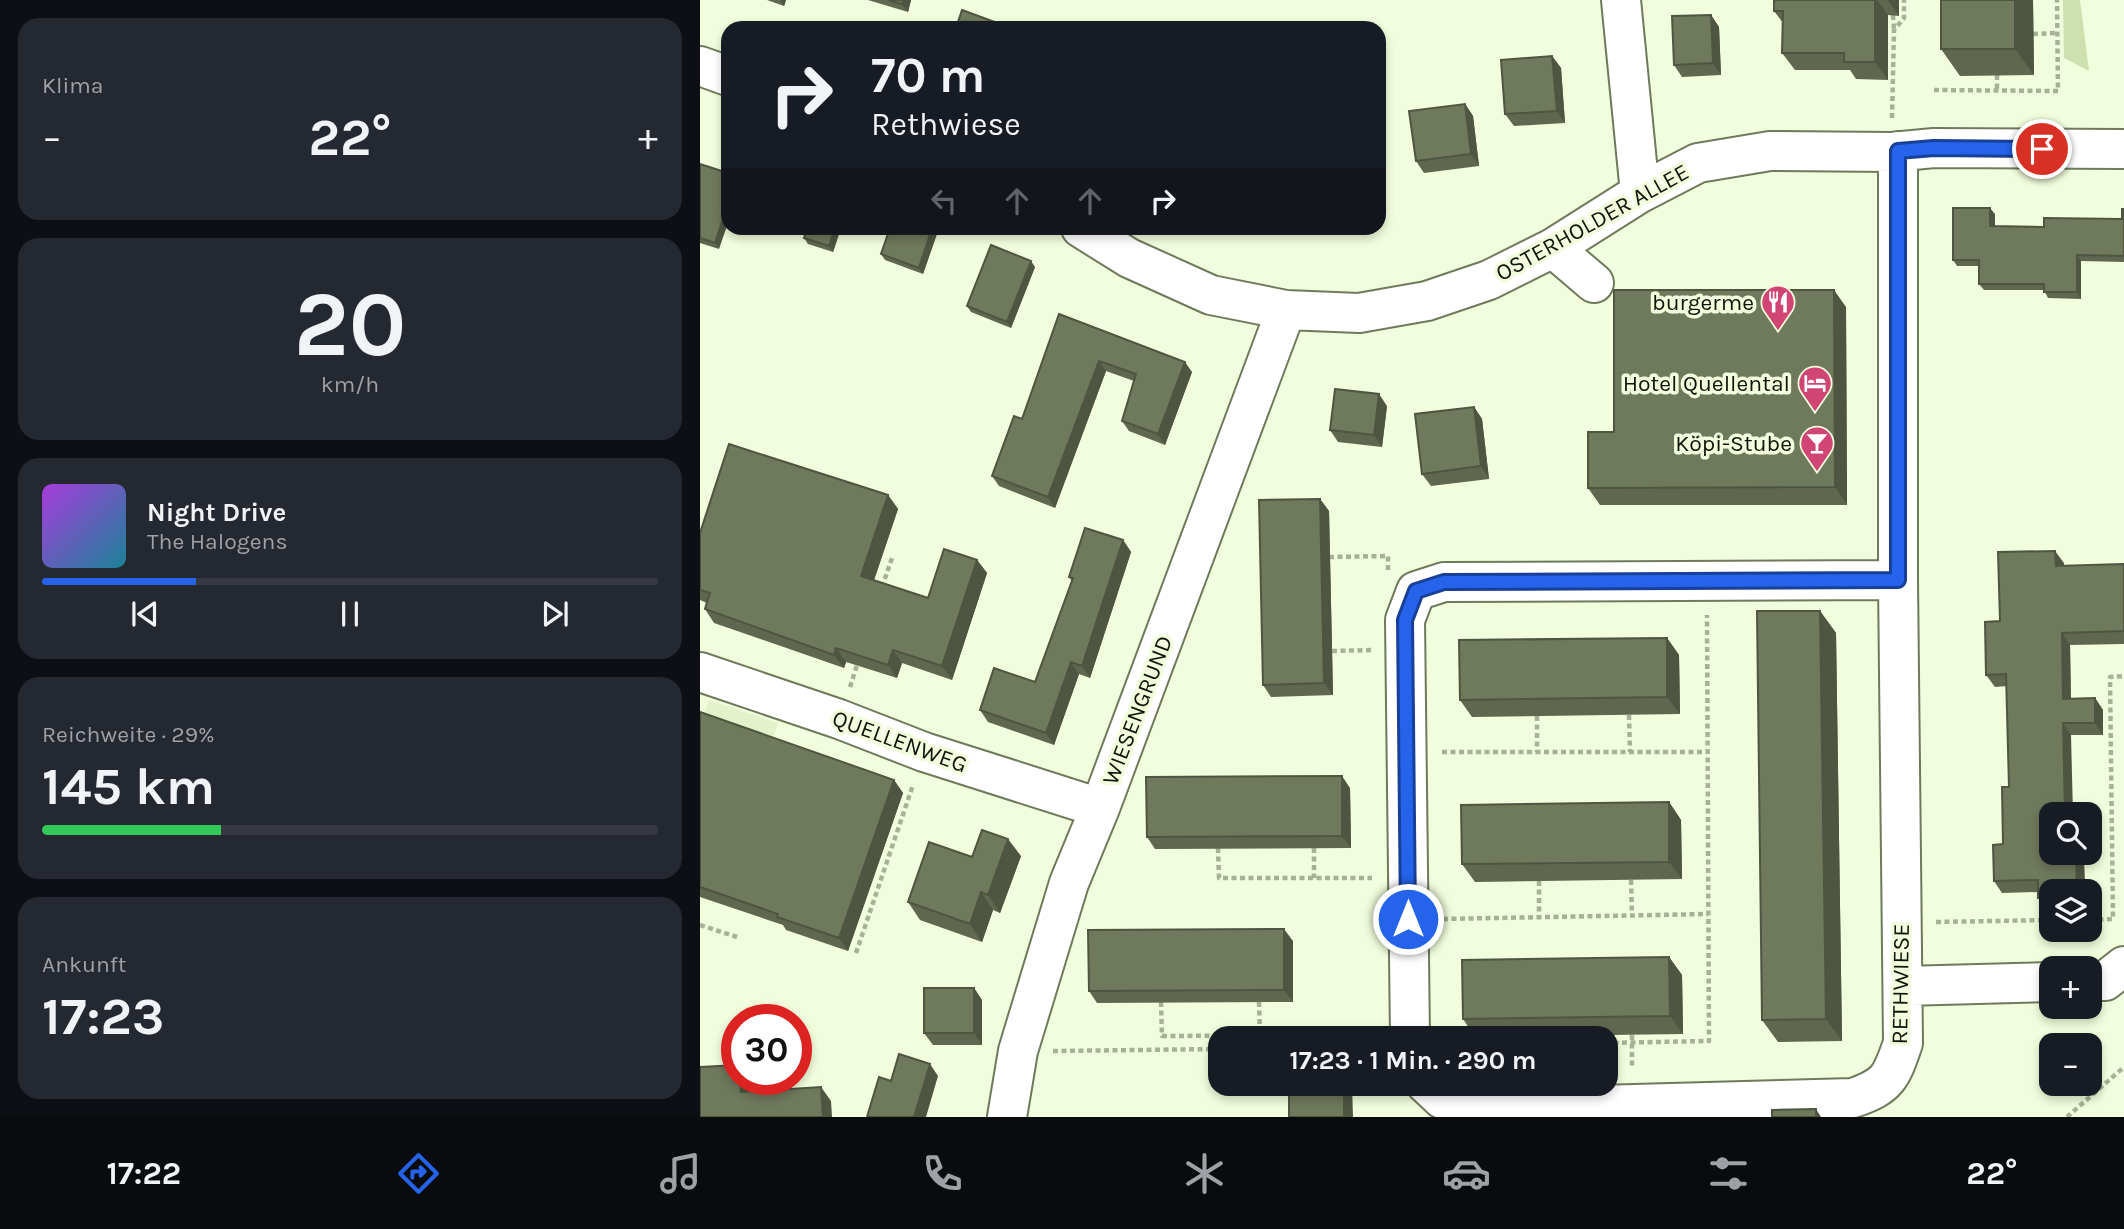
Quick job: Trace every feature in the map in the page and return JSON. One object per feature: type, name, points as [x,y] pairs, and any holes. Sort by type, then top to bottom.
[{"type":"street","points":[[1621,0],[1640,193]]},
{"type":"street","points":[[700,66],[721,74]]},
{"type":"street","name":"OSTERHOLDER ALLEE","points":[[1092,235],[1129,258],[1211,295],[1286,310],[1359,313],[1427,301],[1489,280],[1553,248],[1640,193],[1698,163],[1770,151],[2124,149]]},
{"type":"street","name":"RETHWIESE","points":[[1439,1096],[1488,1112],[1853,1098],[1877,1090],[1894,1070],[1903,1043],[1895,152]]},
{"type":"street","points":[[1553,248],[1594,283]]},
{"type":"street","name":"WIESENGRUND","points":[[1007,1117],[1018,1051],[1069,883],[1100,808],[1286,310]]},
{"type":"street","points":[[1410,1026],[1405,620],[1416,591],[1444,582],[1898,580]]},
{"type":"street","name":"QUELLENWEG","points":[[700,672],[839,719],[924,752],[1100,808]]},
{"type":"street","points":[[2102,981],[2124,966]]},
{"type":"street","points":[[1903,986],[2039,982]]},
{"type":"path","points":[[1894,30],[1904,18],[1904,0]]},
{"type":"path","points":[[1934,90],[2058,91],[2057,0]]},
{"type":"path","points":[[1893,15],[1895,152]]},
{"type":"path","points":[[2033,34],[2057,33]]},
{"type":"path","points":[[1997,75],[1997,90]]},
{"type":"path","points":[[880,595],[892,558]]},
{"type":"path","points":[[1618,1043],[1709,1041],[1707,580]]},
{"type":"path","points":[[1332,651],[1377,650]]},
{"type":"path","points":[[839,719],[860,657]]},
{"type":"path","points":[[2102,919],[2113,919],[2110,677],[2124,676]]},
{"type":"path","points":[[1629,715],[1630,752]]},
{"type":"path","points":[[1536,716],[1537,752]]},
{"type":"path","points":[[1407,751],[1707,752]]},
{"type":"path","points":[[856,954],[924,752]]},
{"type":"path","points":[[1218,848],[1219,878],[1408,878]]},
{"type":"path","points":[[1314,848],[1314,878]]},
{"type":"path","points":[[1631,880],[1632,915]]},
{"type":"path","points":[[1539,881],[1539,917]]},
{"type":"path","points":[[1408,919],[1708,914]]},
{"type":"path","points":[[1902,923],[2039,920]]},
{"type":"path","points":[[700,925],[737,937]]},
{"type":"path","points":[[1161,1002],[1162,1036],[1208,1036]]},
{"type":"path","points":[[1259,1002],[1260,1026]]},
{"type":"path","points":[[1018,1051],[1208,1049]]},
{"type":"path","points":[[2067,1117],[2124,1067]]},
{"type":"shaded area","points":[[2063,0],[2080,0],[2089,71],[2064,58]]},
{"type":"shaded area","points":[[709,700],[778,723],[742,824],[700,723]]},
{"type":"building","points":[[888,0],[904,0],[902,4]]},
{"type":"building","points":[[1774,0],[1875,0],[1875,62],[1844,62],[1844,53],[1782,53],[1783,11],[1774,11]]},
{"type":"building","points":[[1941,0],[2015,0],[2015,49],[1941,49]]},
{"type":"building","points":[[962,10],[992,21],[958,21]]},
{"type":"building","points":[[1711,15],[1713,63],[1674,65],[1672,16]]},
{"type":"building","points":[[1552,56],[1557,111],[1505,114],[1501,60]]},
{"type":"building","points":[[1465,104],[1471,154],[1416,161],[1409,111]]},
{"type":"building","points":[[700,164],[721,171],[721,225],[715,243],[700,238]]},
{"type":"building","points":[[1953,208],[1990,208],[1990,226],[2044,227],[2044,218],[2122,219],[2124,209],[2124,256],[2077,255],[2077,292],[2044,292],[2044,284],[1979,284],[1979,260],[1953,260]]},
{"type":"building","points":[[805,235],[833,235],[829,246],[804,238]]},
{"type":"building","points":[[888,235],[930,235],[919,268],[881,254]]},
{"type":"building","points":[[991,245],[1031,261],[1007,322],[967,306]]},
{"type":"building","points":[[1614,290],[1834,290],[1835,487],[1588,488],[1588,432],[1614,432]]},
{"type":"building","points":[[1059,314],[1185,362],[1158,434],[1122,421],[1136,374],[1099,361],[1048,497],[992,476],[1014,416],[1022,419]]},
{"type":"building","points":[[1335,389],[1379,394],[1374,435],[1330,430]]},
{"type":"building","points":[[1474,407],[1481,466],[1422,474],[1415,414]]},
{"type":"building","points":[[729,444],[888,495],[861,576],[928,598],[944,549],[977,560],[942,666],[893,650],[888,665],[836,648],[834,655],[705,609],[710,593],[700,590],[700,533]]},
{"type":"building","points":[[1320,499],[1324,683],[1263,685],[1259,500]]},
{"type":"building","points":[[1085,528],[1123,540],[1082,666],[1071,662],[1046,733],[980,710],[994,668],[1035,682],[1073,578],[1069,577]]},
{"type":"building","points":[[2055,551],[2056,566],[2124,564],[2124,631],[2062,633],[2063,699],[2095,698],[2095,723],[2063,723],[2065,802],[2039,802],[2039,865],[2076,865],[2077,879],[2039,879],[2039,898],[2038,880],[1994,881],[1993,845],[2003,844],[2002,787],[2009,787],[2006,674],[1986,675],[1985,622],[2000,621],[1998,552]]},
{"type":"building","points":[[1757,611],[1820,611],[1826,1019],[1762,1020]]},
{"type":"building","points":[[1667,638],[1667,697],[1460,700],[1459,640]]},
{"type":"building","points":[[700,712],[894,780],[839,938],[700,887]]},
{"type":"building","points":[[1342,776],[1342,836],[1147,837],[1146,777]]},
{"type":"building","points":[[1669,802],[1669,862],[1462,864],[1461,805]]},
{"type":"building","points":[[982,830],[1008,839],[988,895],[981,892],[970,924],[908,902],[929,842],[972,857]]},
{"type":"building","points":[[1284,929],[1284,990],[1089,991],[1088,930]]},
{"type":"building","points":[[1669,957],[1670,1016],[1463,1019],[1462,960]]},
{"type":"building","points":[[924,988],[974,988],[974,1033],[924,1033]]},
{"type":"building","points":[[899,1054],[930,1064],[914,1117],[867,1117],[879,1077],[891,1081]]},
{"type":"building","points":[[721,1066],[721,1095],[812,1095],[812,1088],[821,1087],[823,1117],[700,1117],[700,1067]]},
{"type":"building","points":[[1289,1096],[1344,1096],[1344,1117],[1289,1117]]},
{"type":"building","points":[[1816,1109],[1816,1117],[1772,1117],[1772,1110]]},
{"type":"place","name":"burgerme","points":[[1778,332]]},
{"type":"place","name":"Hotel Quellental","points":[[1815,413]]},
{"type":"place","name":"Köpi-Stube","points":[[1817,473]]},
{"type":"route","points":[[1408,919],[1405,620],[1416,591],[1444,582],[1898,580],[1898,151],[1934,148],[2042,149]]}]
